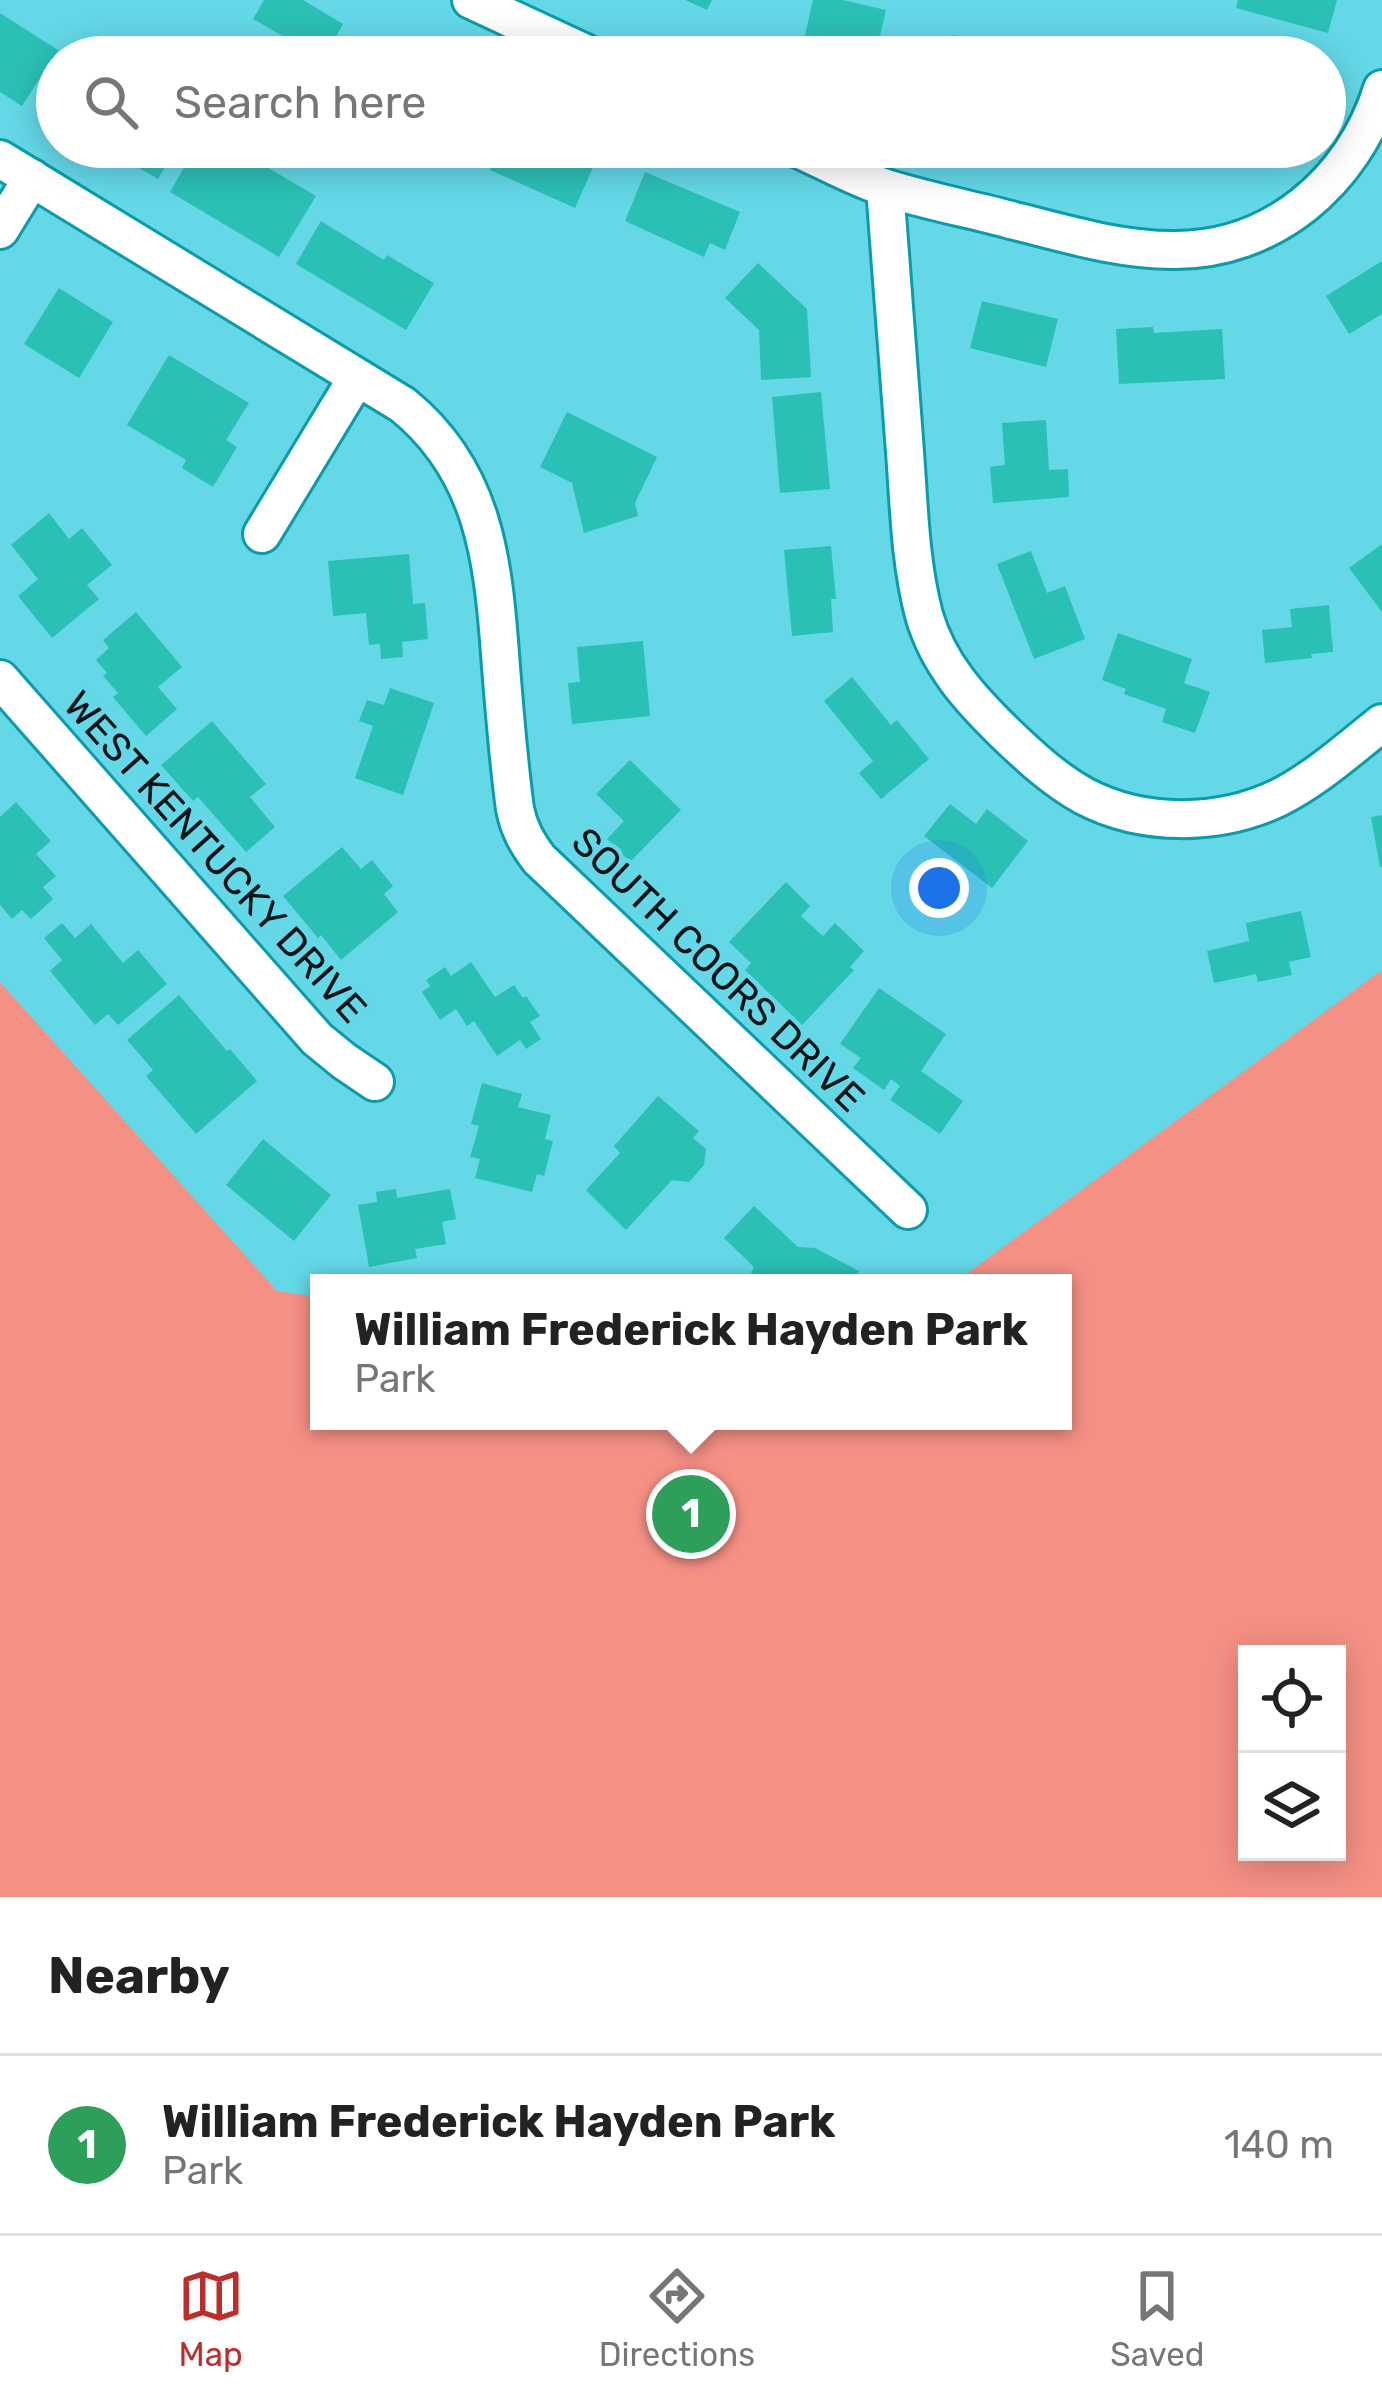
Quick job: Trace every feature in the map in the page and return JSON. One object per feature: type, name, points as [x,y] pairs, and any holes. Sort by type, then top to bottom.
[{"type":"street","points":[[470,0],[548,36]]},
{"type":"street","points":[[1346,158],[1361,138],[1382,89]]},
{"type":"street","points":[[0,230],[16,168]]},
{"type":"street","name":"SOUTH COORS DRIVE","points":[[16,168],[403,405],[438,438],[476,510],[494,572],[514,809],[527,843],[908,1210]]},
{"type":"street","points":[[841,168],[885,188],[1120,245],[1172,250],[1248,238],[1296,212],[1320,193],[1339,168]]},
{"type":"street","points":[[885,188],[919,593],[944,663],[974,702],[1040,765],[1088,798],[1136,814],[1184,820],[1228,814],[1281,796],[1382,723]]},
{"type":"street","points":[[262,534],[356,379]]},
{"type":"street","name":"WEST KENTUCKY DRIVE","points":[[0,679],[317,1039],[375,1082]]},
{"type":"shaded area","points":[[1382,970],[1382,1897],[0,1897],[0,982],[277,1291],[310,1296],[310,1430],[1072,1430],[1072,1274],[966,1274]]},
{"type":"building","points":[[264,0],[303,0],[343,24],[336,36],[283,36],[253,19]]},
{"type":"building","points":[[685,0],[712,0],[707,10]]},
{"type":"building","points":[[813,0],[843,0],[886,10],[880,36],[805,36]]},
{"type":"building","points":[[1238,0],[1337,0],[1328,33],[1236,8]]},
{"type":"building","points":[[0,13],[36,36],[36,84],[22,106],[0,92]]},
{"type":"building","points":[[139,168],[164,168],[158,179]]},
{"type":"building","points":[[184,168],[269,168],[316,196],[279,257],[170,192]]},
{"type":"building","points":[[491,168],[593,168],[575,208]]},
{"type":"building","points":[[645,172],[740,212],[725,250],[710,243],[704,257],[625,221]]},
{"type":"building","points":[[321,221],[384,260],[387,255],[434,283],[406,330],[296,264]]},
{"type":"building","points":[[1382,261],[1382,314],[1349,334],[1326,296]]},
{"type":"building","points":[[758,263],[807,309],[811,377],[761,380],[759,330],[725,298]]},
{"type":"building","points":[[59,288],[113,322],[79,378],[24,344]]},
{"type":"building","points":[[982,301],[1058,319],[1046,367],[970,348]]},
{"type":"building","points":[[1153,327],[1154,333],[1222,329],[1225,379],[1119,384],[1116,329]]},
{"type":"building","points":[[169,355],[249,403],[226,440],[237,447],[213,487],[182,468],[186,460],[127,425]]},
{"type":"building","points":[[821,392],[830,489],[780,493],[772,397]]},
{"type":"building","points":[[567,412],[657,457],[635,503],[638,516],[584,533],[572,483],[540,467]]},
{"type":"building","points":[[1046,420],[1049,470],[1068,469],[1069,497],[993,503],[990,467],[1005,465],[1002,423]]},
{"type":"building","points":[[49,513],[69,539],[82,528],[112,565],[87,585],[99,599],[52,638],[18,596],[38,579],[11,545]]},
{"type":"building","points":[[1382,544],[1382,612],[1349,568]]},
{"type":"building","points":[[831,546],[836,599],[831,599],[833,632],[792,636],[784,550]]},
{"type":"building","points":[[1031,551],[1047,593],[1065,586],[1085,639],[1034,659],[997,564]]},
{"type":"building","points":[[409,554],[413,604],[425,603],[428,639],[402,642],[403,657],[381,659],[380,644],[369,645],[366,613],[333,616],[328,561]]},
{"type":"building","points":[[1329,605],[1333,652],[1265,663],[1262,630],[1292,627],[1290,609]]},
{"type":"building","points":[[136,612],[182,667],[158,687],[177,709],[146,736],[113,697],[118,693],[96,660],[109,648],[103,640]]},
{"type":"building","points":[[1118,633],[1192,659],[1184,683],[1210,692],[1195,733],[1162,722],[1166,709],[1124,694],[1126,689],[1102,680]]},
{"type":"building","points":[[643,641],[650,716],[572,724],[568,683],[580,682],[577,647]]},
{"type":"building","points":[[852,677],[891,725],[897,720],[929,759],[881,799],[859,773],[873,761],[824,701]]},
{"type":"building","points":[[390,688],[434,703],[403,795],[355,778],[373,726],[359,721],[367,700],[384,705]]},
{"type":"building","points":[[212,721],[266,784],[250,797],[275,827],[246,852],[198,797],[193,801],[161,765]]},
{"type":"building","points":[[630,760],[681,810],[630,862],[607,839],[624,821],[596,794]]},
{"type":"building","points":[[16,802],[51,841],[36,854],[56,876],[43,887],[53,899],[31,919],[22,910],[12,919],[0,905],[0,817]]},
{"type":"building","points":[[950,804],[976,824],[987,809],[1028,841],[992,888],[924,836]]},
{"type":"building","points":[[1382,815],[1382,867],[1380,867],[1371,817]]},
{"type":"building","points":[[342,847],[361,869],[372,860],[393,886],[384,894],[398,912],[341,960],[283,896]]},
{"type":"building","points":[[786,882],[810,906],[801,916],[823,936],[835,923],[864,951],[850,967],[854,970],[802,1025],[745,970],[751,963],[729,942]]},
{"type":"building","points":[[1301,911],[1311,957],[1289,962],[1292,975],[1258,982],[1256,974],[1214,983],[1207,951],[1249,941],[1246,923]]},
{"type":"building","points":[[62,923],[75,938],[91,924],[123,963],[138,950],[167,984],[118,1025],[108,1014],[95,1025],[50,971],[62,960],[44,938]]},
{"type":"building","points":[[471,962],[495,997],[514,985],[526,996],[540,1016],[530,1022],[541,1039],[526,1049],[520,1040],[497,1056],[474,1021],[467,1026],[456,1009],[440,1020],[422,992],[430,986],[426,980],[445,967],[451,976]]},
{"type":"building","points":[[879,988],[946,1034],[921,1071],[963,1101],[940,1134],[890,1100],[900,1086],[891,1079],[884,1090],[853,1068],[861,1058],[840,1044]]},
{"type":"building","points":[[179,995],[257,1081],[196,1134],[146,1076],[153,1070],[127,1040]]},
{"type":"building","points":[[482,1083],[522,1094],[518,1107],[551,1115],[545,1139],[553,1141],[544,1176],[537,1174],[532,1192],[475,1178],[480,1159],[470,1157],[479,1126],[471,1124]]},
{"type":"building","points":[[658,1096],[699,1131],[693,1138],[706,1149],[704,1165],[689,1182],[672,1180],[626,1230],[586,1190],[620,1153],[614,1146]]},
{"type":"building","points":[[263,1139],[331,1195],[294,1241],[226,1185]]},
{"type":"building","points":[[396,1189],[397,1198],[450,1189],[456,1219],[442,1222],[446,1244],[415,1249],[417,1258],[369,1267],[358,1205],[377,1202],[376,1192]]},
{"type":"building","points":[[754,1206],[798,1247],[815,1248],[859,1271],[753,1274],[754,1267],[724,1238]]},
{"type":"place","name":"William Frederick Hayden Park","points":[[691,1514]]}]
